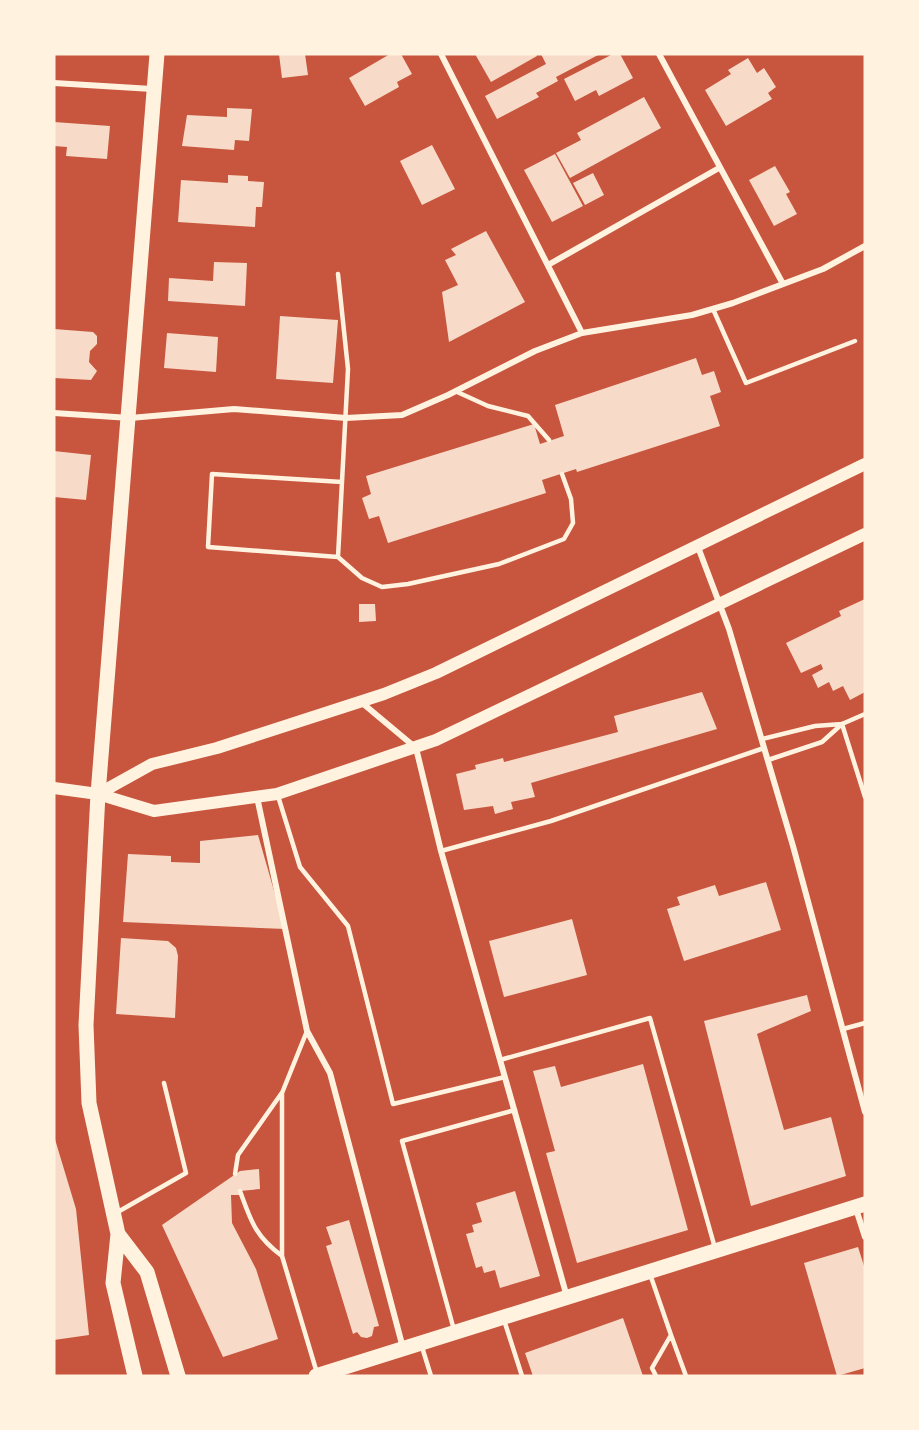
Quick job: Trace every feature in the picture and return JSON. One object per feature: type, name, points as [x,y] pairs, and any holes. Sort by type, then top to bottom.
[{"type":"main road","points":[[135,1376],[113,1284],[118,1234],[97,1148],[86,1067],[88,943],[157,54]]},
{"type":"main road","points":[[98,794],[152,764],[217,748],[360,701],[436,673],[865,464]]},
{"type":"main road","points":[[54,788],[98,794],[154,811],[277,794],[416,748],[865,534]]},
{"type":"main road","points":[[317,1376],[860,1205]]},
{"type":"main road","points":[[118,1234],[147,1272],[178,1376]]},
{"type":"street","points":[[441,54],[582,333]]},
{"type":"street","points":[[659,54],[783,284]]},
{"type":"street","points":[[54,83],[154,89]]},
{"type":"street","points":[[548,265],[719,168]]},
{"type":"street","points":[[54,413],[129,418],[234,409],[346,418],[402,415],[535,351],[582,333],[692,315],[713,309],[823,269],[865,246]]},
{"type":"street","points":[[698,547],[721,602],[762,739],[865,1112]]},
{"type":"street","points":[[360,701],[416,748],[441,851],[567,1297]]},
{"type":"street","points":[[257,797],[307,1031],[330,1073],[403,1349]]},
{"type":"street","points":[[860,1205],[865,1237]]},
{"type":"lane","points":[[338,274],[348,369],[338,557]]},
{"type":"lane","points":[[713,309],[746,383],[855,341]]},
{"type":"lane","points":[[455,391],[488,406],[528,416],[549,440]]},
{"type":"lane","points":[[342,482],[212,474],[208,547],[338,557],[362,578],[382,587],[408,584],[499,564],[564,539],[573,523],[571,499],[562,474]]},
{"type":"lane","points":[[768,760],[822,742],[842,724],[865,714]]},
{"type":"lane","points":[[762,739],[815,726],[842,724]]},
{"type":"lane","points":[[842,724],[865,797]]},
{"type":"lane","points":[[441,851],[551,821],[764,748]]},
{"type":"lane","points":[[277,794],[300,867],[348,926],[393,1104],[505,1077]]},
{"type":"lane","points":[[500,1060],[650,1018],[715,1251]]},
{"type":"lane","points":[[843,1029],[865,1023]]},
{"type":"lane","points":[[236,1174],[238,1155],[282,1093],[307,1031]]},
{"type":"lane","points":[[113,1214],[186,1173],[164,1083]]},
{"type":"lane","points":[[282,1093],[282,1256],[317,1376]]},
{"type":"lane","points":[[455,1332],[402,1142],[514,1110]]},
{"type":"lane","points":[[240,1191],[251,1223],[263,1242],[282,1256]]},
{"type":"lane","points":[[650,1272],[686,1376]]},
{"type":"lane","points":[[503,1318],[522,1376]]},
{"type":"lane","points":[[656,1376],[652,1368],[671,1335]]},
{"type":"lane","points":[[421,1343],[431,1376]]},
{"type":"building","points":[[279,54],[305,54],[308,75],[282,78]]},
{"type":"building","points":[[390,54],[401,54],[412,74],[397,82],[399,87],[365,106],[349,78]]},
{"type":"building","points":[[475,54],[536,54],[537,56],[491,82]]},
{"type":"building","points":[[541,54],[600,54],[556,77],[558,81],[536,93],[539,97],[497,119],[485,96],[546,64]]},
{"type":"building","points":[[613,54],[620,54],[633,78],[599,96],[596,90],[575,101],[564,79]]},
{"type":"building","points":[[748,58],[757,73],[764,68],[776,87],[768,93],[772,99],[726,126],[705,90],[731,74],[728,70]]},
{"type":"building","points":[[644,97],[661,128],[570,178],[556,153],[581,140],[577,133]]},
{"type":"building","points":[[227,108],[252,109],[249,141],[235,140],[234,150],[182,146],[187,115],[227,117]]},
{"type":"building","points":[[54,122],[110,126],[107,159],[66,156],[67,147],[54,146]]},
{"type":"building","points":[[432,145],[455,189],[422,205],[400,161]]},
{"type":"building","points":[[555,154],[583,206],[552,222],[524,170]]},
{"type":"building","points":[[775,166],[790,192],[786,194],[797,214],[774,226],[749,180]]},
{"type":"building","points":[[593,173],[604,195],[585,205],[573,183]]},
{"type":"building","points":[[228,175],[248,176],[248,181],[264,182],[262,207],[256,207],[255,227],[178,222],[181,180],[228,183]]},
{"type":"building","points":[[486,231],[525,302],[449,342],[442,292],[458,285],[445,260],[456,255],[451,249]]},
{"type":"building","points":[[214,262],[247,263],[245,306],[168,301],[169,278],[213,281]]},
{"type":"building","points":[[280,316],[338,320],[333,383],[276,379]]},
{"type":"building","points":[[54,329],[93,332],[97,336],[97,344],[90,351],[89,362],[97,371],[91,380],[54,378]]},
{"type":"building","points":[[167,333],[218,337],[216,372],[164,368]]},
{"type":"building","points":[[696,358],[702,375],[714,371],[721,392],[710,396],[720,426],[577,472],[576,469],[542,480],[546,493],[388,543],[379,516],[369,519],[362,498],[371,494],[366,476],[534,424],[540,444],[564,436],[555,405]]},
{"type":"building","points":[[54,451],[91,455],[86,500],[54,497]]},
{"type":"building","points":[[865,599],[865,692],[850,700],[843,686],[833,691],[829,682],[818,688],[812,675],[823,669],[821,664],[801,673],[786,643],[841,616],[839,611]]},
{"type":"building","points":[[359,604],[375,604],[376,621],[359,622]]},
{"type":"building","points":[[702,692],[717,729],[531,783],[535,797],[511,802],[513,809],[495,814],[493,806],[464,810],[456,774],[476,769],[475,765],[503,758],[504,762],[618,732],[614,716]]},
{"type":"building","points":[[258,835],[285,929],[123,922],[128,854],[171,856],[171,862],[200,863],[200,841]]},
{"type":"building","points":[[766,882],[781,930],[684,961],[667,909],[680,905],[677,897],[715,885],[719,896]]},
{"type":"building","points":[[572,919],[587,975],[504,997],[489,941]]},
{"type":"building","points":[[121,938],[168,941],[176,948],[178,956],[175,1018],[116,1014]]},
{"type":"building","points":[[807,995],[811,1011],[757,1034],[784,1130],[831,1117],[846,1176],[751,1206],[704,1021]]},
{"type":"building","points":[[643,1064],[688,1230],[577,1263],[546,1153],[555,1151],[533,1071],[555,1066],[561,1087]]},
{"type":"building","points":[[54,1136],[76,1209],[89,1335],[54,1340]]},
{"type":"building","points":[[259,1169],[260,1189],[240,1191],[239,1195],[231,1195],[232,1223],[256,1269],[278,1339],[223,1357],[162,1225],[240,1171]]},
{"type":"building","points":[[515,1191],[540,1276],[500,1288],[495,1270],[484,1273],[482,1266],[476,1268],[466,1234],[474,1232],[472,1225],[482,1222],[476,1203]]},
{"type":"building","points":[[349,1220],[379,1326],[374,1327],[372,1336],[367,1338],[361,1337],[357,1332],[353,1334],[326,1246],[332,1244],[326,1227]]},
{"type":"building","points":[[858,1247],[865,1269],[865,1368],[837,1376],[804,1263]]},
{"type":"building","points":[[623,1318],[643,1376],[533,1376],[525,1353]]}]
